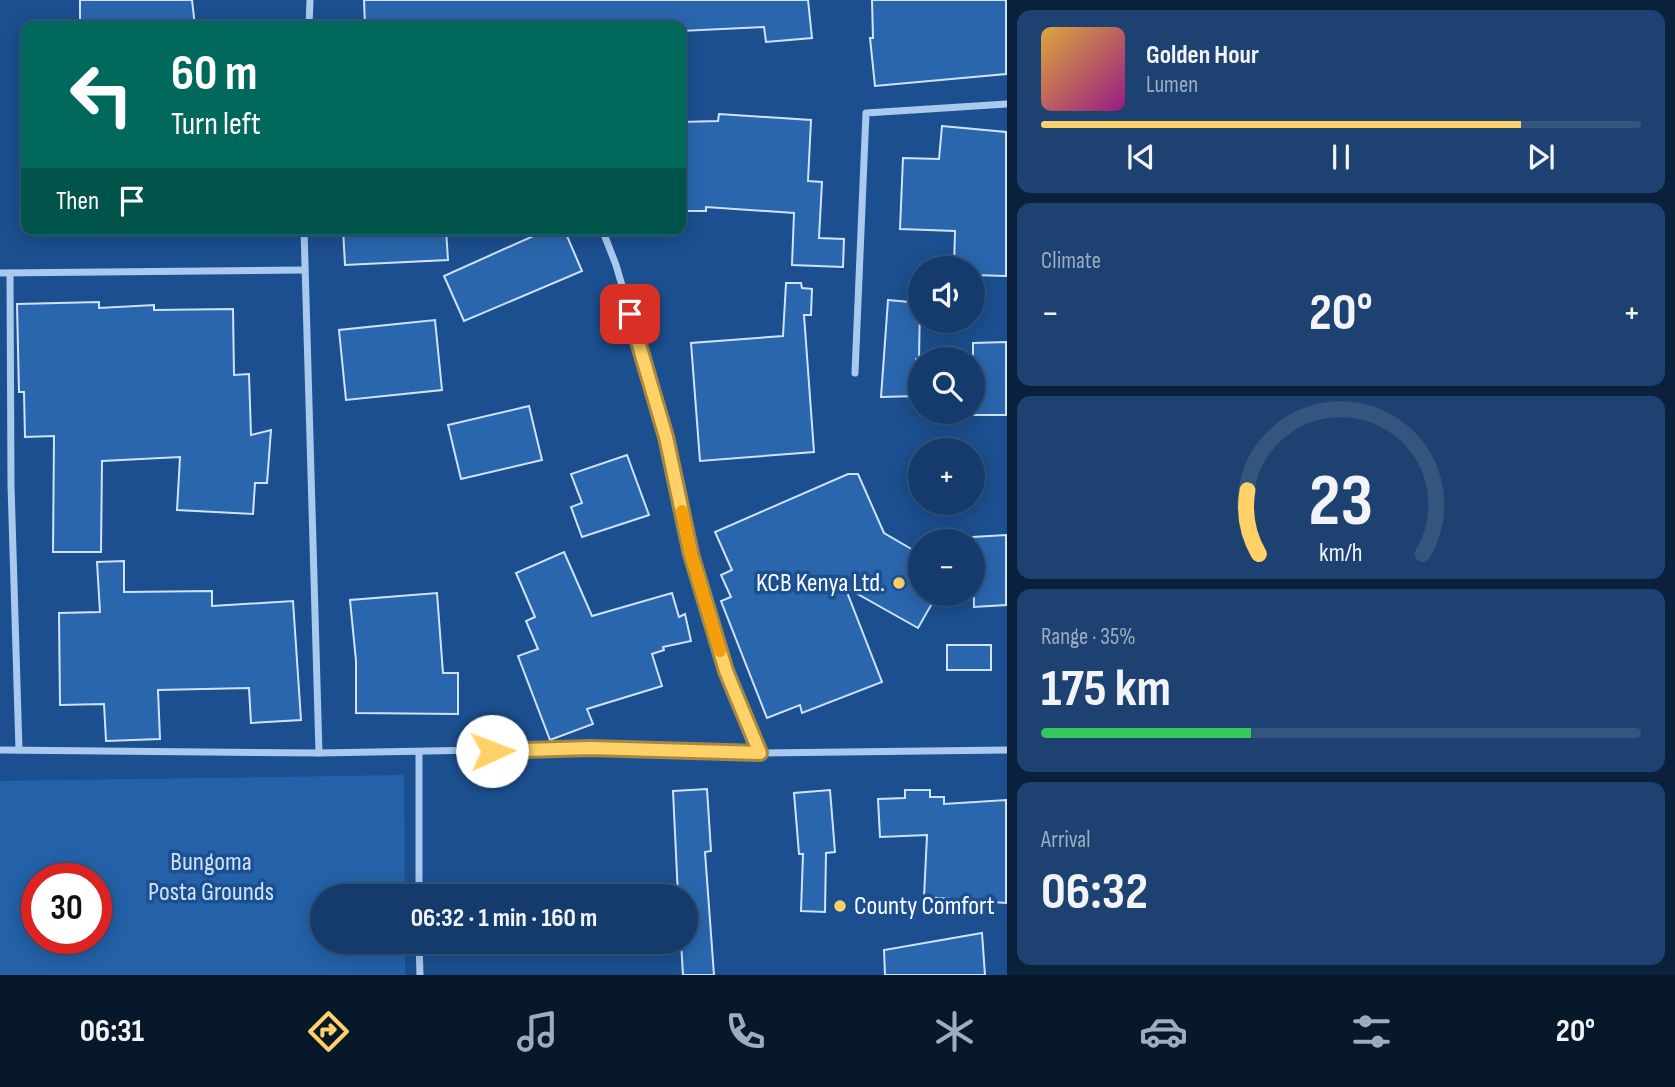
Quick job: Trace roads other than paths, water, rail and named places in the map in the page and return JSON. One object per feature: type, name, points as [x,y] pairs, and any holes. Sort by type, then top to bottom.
[{"type":"street","points":[[309,21],[310,0]]},
{"type":"street","points":[[855,373],[866,113],[1006,104]]},
{"type":"street","points":[[304,235],[319,753]]},
{"type":"street","points":[[604,235],[616,265],[666,437],[691,554],[722,658],[760,753]]},
{"type":"street","points":[[0,273],[303,270]]},
{"type":"street","points":[[10,273],[11,485],[19,750]]},
{"type":"street","points":[[0,750],[419,753],[590,748],[760,753],[1006,750]]},
{"type":"street","points":[[419,753],[419,884]]},
{"type":"street","points":[[419,954],[419,975]]},
{"type":"place","name":"KCB Kenya Ltd.","points":[[899,583]]},
{"type":"place","name":"County Comfort","points":[[840,906]]},
{"type":"park label","name":"Bungoma Posta Grounds","points":[[211,877]]}]
